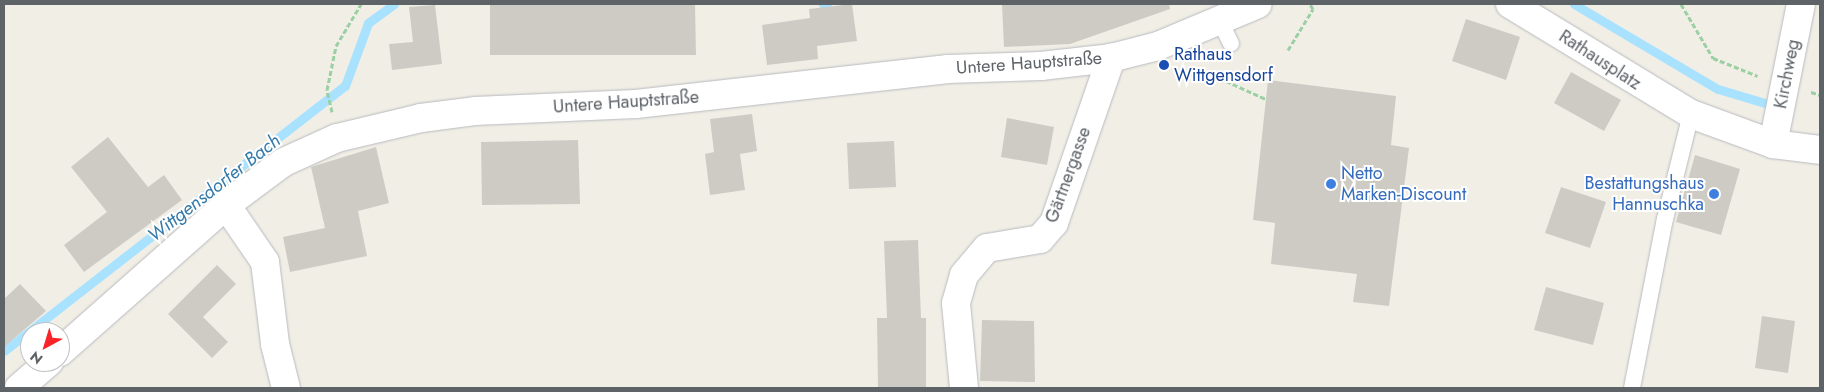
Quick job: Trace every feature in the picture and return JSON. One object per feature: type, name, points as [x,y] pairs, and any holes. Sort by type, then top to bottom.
[{"type":"street","name":"Untere Hauptstraße","points":[[70,343],[226,205],[284,162],[337,138],[421,118],[475,111],[636,104],[948,69],[1041,66],[1111,58],[1158,46],[1225,33],[1258,4]]},
{"type":"street","name":"Rathausplatz","points":[[1510,4],[1691,114],[1774,144],[1820,150]]},
{"type":"street","name":"Kirchweg","points":[[1774,144],[1801,4]]},
{"type":"street","name":"Gärtnergasse","points":[[964,388],[956,303],[964,275],[986,248],[1040,239],[1054,223],[1111,58]]},
{"type":"street","points":[[226,205],[265,262],[275,344],[286,388]]},
{"type":"street","points":[[19,388],[37,372]]},
{"type":"lane","points":[[1632,388],[1664,220],[1691,114]]},
{"type":"path","points":[[337,138],[327,90],[336,46],[361,4]]},
{"type":"path","points":[[1288,50],[1312,9],[1310,4]]},
{"type":"path","points":[[1680,4],[1713,58],[1784,85],[1820,95]]},
{"type":"path","points":[[1158,46],[1169,70],[1226,82],[1266,99]]},
{"type":"building","points":[[490,4],[695,4],[696,55],[490,55]]},
{"type":"building","points":[[852,4],[857,41],[817,46],[818,59],[767,65],[762,25],[810,18],[809,9]]},
{"type":"building","points":[[1002,4],[1169,4],[1170,9],[1070,44],[1004,47]]},
{"type":"building","points":[[435,5],[442,64],[392,70],[389,44],[413,42],[409,7]]},
{"type":"building","points":[[1466,19],[1520,37],[1506,80],[1452,61]]},
{"type":"building","points":[[1571,72],[1621,100],[1604,131],[1554,103]]},
{"type":"building","name":"Netto Marken-Discount","points":[[1268,80],[1396,96],[1391,145],[1409,148],[1389,306],[1353,302],[1357,274],[1271,264],[1275,223],[1253,220]]},
{"type":"building","points":[[752,114],[757,151],[740,154],[745,190],[710,195],[705,154],[714,152],[710,119]]},
{"type":"building","points":[[1007,118],[1054,127],[1047,165],[1001,157]]},
{"type":"building","points":[[108,137],[148,187],[164,175],[182,200],[84,272],[64,245],[107,212],[71,167]]},
{"type":"building","points":[[578,140],[580,204],[482,205],[481,142]]},
{"type":"building","points":[[894,141],[896,187],[849,189],[847,143]]},
{"type":"building","points":[[376,147],[389,203],[358,211],[367,256],[290,272],[283,237],[325,228],[311,167]]},
{"type":"building","points":[[1695,155],[1740,169],[1721,235],[1676,222]]},
{"type":"building","points":[[1561,187],[1606,202],[1590,248],[1545,233]]},
{"type":"building","points":[[918,240],[921,318],[926,318],[926,388],[878,388],[877,318],[887,318],[884,241]]},
{"type":"building","points":[[217,265],[236,284],[203,317],[228,342],[212,358],[168,314]]},
{"type":"building","points":[[20,284],[46,311],[33,322],[20,322],[20,333],[4,347],[4,299]]},
{"type":"building","points":[[1546,287],[1604,303],[1593,345],[1534,330]]},
{"type":"building","points":[[1762,316],[1795,321],[1788,373],[1755,368]]},
{"type":"building","points":[[982,320],[1034,321],[1035,382],[980,381]]},
{"type":"waterway","name":"Wittgensdorfer Bach","points":[[4,351],[345,86],[368,23],[394,4]]},
{"type":"waterway","name":"Wittgensdorfer Bach","points":[[1574,4],[1718,89],[1765,103]]},
{"type":"place","name":"Rathaus Wittgensdorf","points":[[1164,65]]},
{"type":"place","name":"Netto Marken-Discount","points":[[1331,184]]},
{"type":"place","name":"Bestattungshaus Hannuschka","points":[[1714,194]]}]
